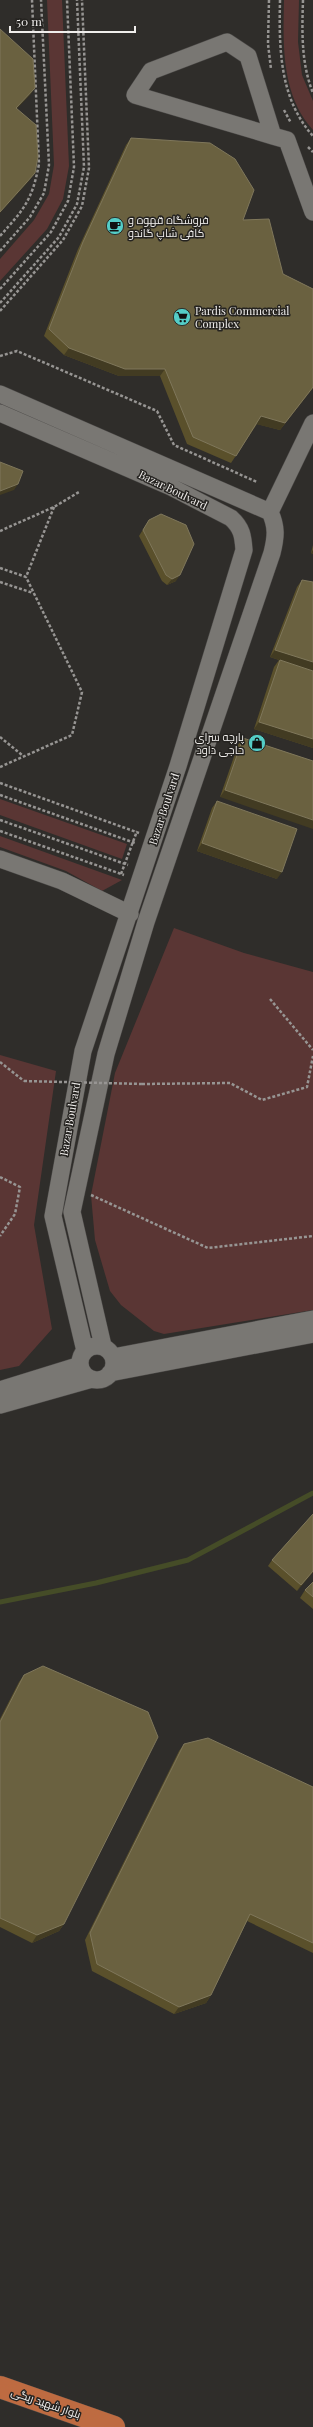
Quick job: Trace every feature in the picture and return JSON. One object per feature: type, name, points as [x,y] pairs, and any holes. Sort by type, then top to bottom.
[{"type":"highway","name":"بلوار شهید ریگی","points":[[0,2387],[114,2427]]},
{"type":"street","points":[[273,136],[248,56],[228,42],[151,71],[135,95],[158,102],[273,136],[287,140],[313,212]]},
{"type":"street","name":"Bazar Boulvard","points":[[0,394],[270,512]]},
{"type":"street","name":"Bazar Boulvard","points":[[0,413],[171,487],[231,518],[243,534],[244,550],[178,766],[130,914],[83,1051],[53,1216],[83,1358]]},
{"type":"street","points":[[0,1405],[92,1379],[106,1378],[109,1359],[72,1212],[106,1054],[146,922],[272,553],[276,536],[276,525],[270,512],[313,423]]},
{"type":"street","points":[[0,859],[62,881],[130,914]]},
{"type":"street","points":[[109,1359],[313,1319]]},
{"type":"street","points":[[0,1390],[83,1358],[93,1346],[109,1359],[313,1334]]},
{"type":"street","points":[[83,1358],[87,1377],[92,1379]]},
{"type":"path","points":[[0,236],[22,211],[34,189],[39,164],[32,0]]},
{"type":"path","points":[[0,251],[30,217],[44,193],[49,165],[42,0]]},
{"type":"path","points":[[0,289],[51,232],[68,201],[74,167],[67,0]]},
{"type":"path","points":[[0,304],[59,237],[77,204],[84,167],[76,0]]},
{"type":"path","points":[[0,311],[63,240],[82,206],[89,168],[82,0]]},
{"type":"path","points":[[269,0],[268,44],[272,75]]},
{"type":"path","points":[[280,0],[279,43],[284,80],[306,128],[313,136]]},
{"type":"path","points":[[303,0],[302,49],[306,74],[313,93]]},
{"type":"path","points":[[282,107],[293,128]]},
{"type":"path","points":[[305,143],[313,152]]},
{"type":"path","points":[[0,356],[17,351],[157,411],[174,444],[257,482]]},
{"type":"path","points":[[186,456],[188,451]]},
{"type":"path","points":[[0,531],[54,507],[79,492]]},
{"type":"path","points":[[0,767],[72,735],[82,692],[26,577],[54,507]]},
{"type":"path","points":[[0,568],[26,577]]},
{"type":"path","points":[[0,582],[33,593]]},
{"type":"path","points":[[0,737],[22,756]]},
{"type":"path","points":[[0,783],[145,835]]},
{"type":"path","points":[[0,795],[141,845]]},
{"type":"path","points":[[0,820],[133,867]]},
{"type":"path","points":[[121,874],[139,826]]},
{"type":"path","points":[[0,831],[129,877]]},
{"type":"path","points":[[270,999],[313,1050]]},
{"type":"path","points":[[0,1062],[24,1081],[142,1084],[230,1083],[262,1100],[307,1087],[313,1056]]},
{"type":"path","points":[[0,1177],[20,1187],[14,1214],[0,1236]]},
{"type":"path","points":[[91,1195],[208,1248],[313,1236]]},
{"type":"shaded area","points":[[47,0],[62,0],[69,166],[63,199],[47,229],[0,281],[0,259],[34,220],[49,194],[54,165]]},
{"type":"shaded area","points":[[284,0],[299,0],[298,42],[302,75],[313,101],[313,130],[295,101],[289,85],[284,51]]},
{"type":"shaded area","points":[[0,799],[127,844],[122,859],[0,815]]},
{"type":"shaded area","points":[[0,836],[122,880],[102,891],[66,871],[0,847]]},
{"type":"shaded area","points":[[174,928],[244,953],[313,972],[313,1310],[164,1334],[154,1331],[121,1305],[110,1291],[95,1240],[91,1195],[115,1073]]},
{"type":"shaded area","points":[[0,1055],[56,1071],[34,1225],[52,1329],[19,1366],[0,1370]]},
{"type":"building","points":[[0,29],[33,59],[35,88],[16,108],[36,125],[38,157],[35,173],[0,212]]},
{"type":"building","name":"Pardis Commercial Complex","points":[[131,138],[210,143],[235,159],[254,190],[243,220],[269,219],[283,274],[313,289],[313,387],[285,423],[261,416],[236,456],[193,437],[165,369],[125,369],[69,348],[49,329],[83,242]]},
{"type":"building","points":[[0,462],[23,471],[18,484],[0,491]]},
{"type":"building","points":[[161,514],[186,525],[194,544],[180,575],[172,579],[166,575],[143,530],[149,520]]},
{"type":"building","points":[[302,580],[313,582],[313,662],[275,650]]},
{"type":"building","points":[[280,660],[313,671],[313,739],[259,722]]},
{"type":"building","points":[[243,738],[313,761],[313,820],[225,790]]},
{"type":"building","points":[[217,801],[297,829],[282,872],[202,843]]},
{"type":"building","points":[[313,1514],[313,1571],[301,1585],[272,1560]]},
{"type":"building","points":[[313,1582],[313,1597],[305,1590]]},
{"type":"building","points":[[43,1666],[148,1712],[158,1737],[64,1924],[37,1935],[0,1918],[0,1722],[24,1675]]},
{"type":"building","points":[[208,1738],[313,1787],[313,1943],[250,1914],[211,1995],[179,2007],[97,1964],[90,1933],[184,1744]]},
{"type":"waterway","points":[[0,1602],[96,1583],[188,1560],[313,1493]]},
{"type":"place","name":"فروشگاه قهوه و کافی شاپ گاندو","points":[[115,226]]},
{"type":"place","name":"Pardis Commercial Complex","points":[[182,317]]},
{"type":"place","name":"پارچه سرای حاجی داود","points":[[257,743]]}]
